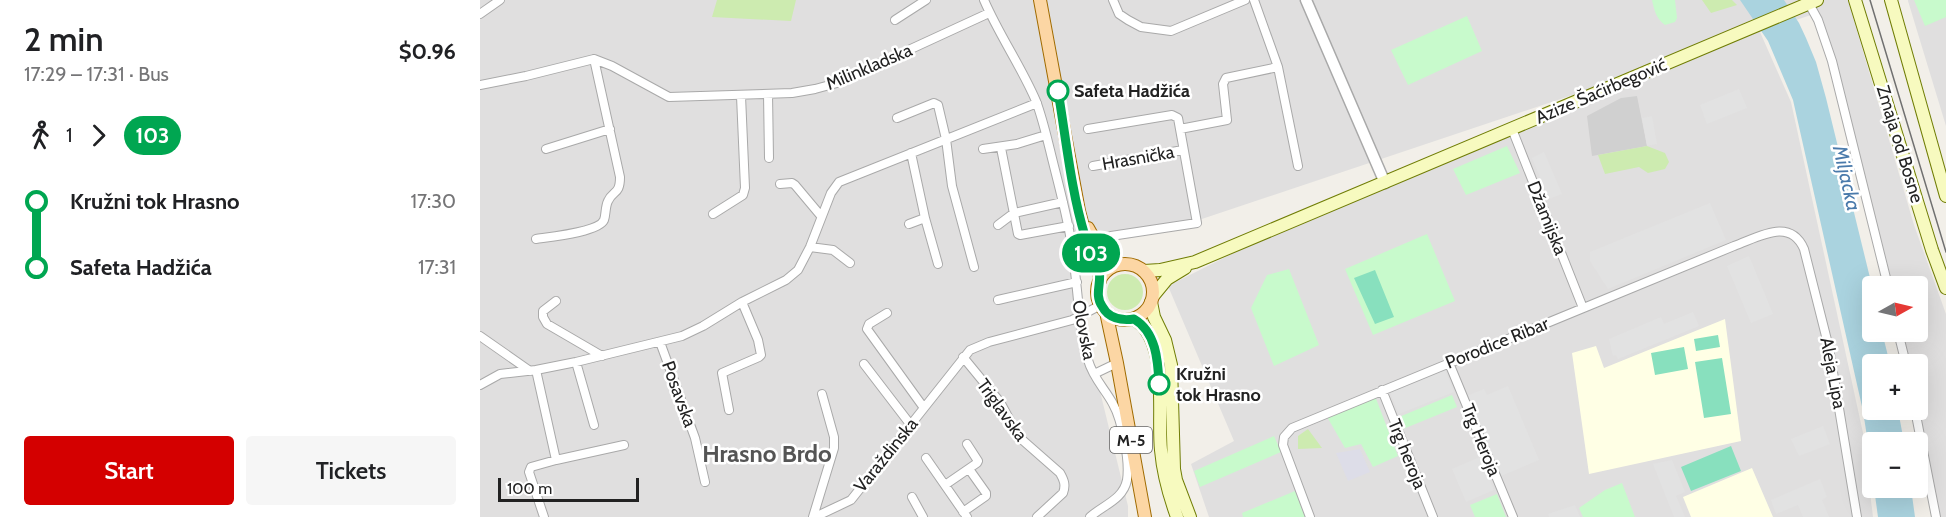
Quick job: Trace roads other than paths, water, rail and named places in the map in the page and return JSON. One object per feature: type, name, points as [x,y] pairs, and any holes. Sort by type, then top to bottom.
[{"type":"main road","name":"M-5","points":[[1040,0],[1078,211],[1087,242],[1099,268],[1098,297],[1117,363],[1144,517]]},
{"type":"main road","name":"Zmaja od Bosne","points":[[1855,0],[1932,250],[1946,288]]},
{"type":"main road","name":"Zmaja od Bosne","points":[[1891,0],[1946,196]]},
{"type":"main road","name":"Azize Šaćirbegović","points":[[1152,299],[1167,279],[1195,262],[1811,1]]},
{"type":"main road","name":"M-5","points":[[1078,211],[1102,250],[1113,260],[1121,264],[1131,264],[1144,271]]},
{"type":"main road","name":"Azize Šaćirbegović","points":[[1144,271],[1195,262]]},
{"type":"main road","points":[[1100,281],[1112,267],[1121,264]]},
{"type":"main road","points":[[1144,271],[1153,287],[1154,317],[1165,340],[1171,365],[1174,468],[1176,480],[1190,517]]},
{"type":"main road","points":[[1129,319],[1147,310],[1152,299]]},
{"type":"main road","points":[[1103,308],[1112,316],[1129,319],[1145,328],[1150,337],[1156,355],[1159,380],[1160,449],[1164,474],[1177,517]]},
{"type":"main road","name":"M-5","points":[[1117,363],[1118,335],[1129,319]]},
{"type":"street","points":[[480,14],[500,0]]},
{"type":"street","points":[[895,20],[926,0]]},
{"type":"street","name":"Olovska","points":[[984,0],[989,13],[1013,52],[1037,103],[1069,226],[1087,356],[1094,374],[1116,411],[1128,470],[1125,488],[1121,494],[1089,517]]},
{"type":"street","points":[[1113,0],[1119,14],[1141,27],[1171,31],[1245,0]]},
{"type":"street","points":[[1254,0],[1278,67],[1298,166]]},
{"type":"street","points":[[1306,0],[1385,183]]},
{"type":"street","points":[[1811,1],[1832,61],[1886,276]]},
{"type":"street","name":"Milinkladska","points":[[594,59],[612,66],[669,97],[741,96],[815,89],[837,83],[989,13]]},
{"type":"street","points":[[480,85],[594,59],[620,185],[608,201],[601,225],[536,239]]},
{"type":"street","name":"Hrasnička","points":[[1180,129],[1227,120],[1223,84],[1226,78],[1278,67]]},
{"type":"street","points":[[768,94],[769,158]]},
{"type":"street","points":[[713,214],[743,195],[745,188],[741,96]]},
{"type":"street","points":[[897,118],[936,103],[946,139],[952,186],[974,267]]},
{"type":"street","name":"Posavska","points":[[480,385],[500,374],[602,356],[682,336],[703,326],[742,302],[786,280],[798,270],[810,247],[831,193],[839,182],[1037,103]]},
{"type":"street","name":"Hrasnička","points":[[1088,129],[1172,115],[1178,118],[1197,223],[1111,236]]},
{"type":"street","points":[[546,149],[610,129]]},
{"type":"street","name":"Džamijska","points":[[1512,129],[1583,308]]},
{"type":"street","points":[[983,149],[1001,148],[1046,135]]},
{"type":"street","points":[[1001,148],[1016,232],[1020,235],[1069,226]]},
{"type":"street","name":"Hrasnička","points":[[1093,166],[1183,150]]},
{"type":"street","points":[[911,153],[924,219],[938,264]]},
{"type":"street","points":[[780,184],[795,185],[821,216]]},
{"type":"street","points":[[998,225],[1014,213],[1063,202]]},
{"type":"street","points":[[909,224],[924,219]]},
{"type":"street","name":"Porodice Ribar","points":[[1310,517],[1283,445],[1284,437],[1292,428],[1745,242],[1778,231],[1788,231],[1794,234]]},
{"type":"street","name":"Aleja Lipa","points":[[1794,234],[1800,239],[1804,249],[1829,348],[1857,517]]},
{"type":"street","points":[[810,247],[833,250],[850,263]]},
{"type":"street","points":[[998,300],[1077,282]]},
{"type":"street","points":[[556,301],[543,311],[547,324],[602,356]]},
{"type":"street","points":[[729,410],[722,373],[761,355],[758,340],[742,302]]},
{"type":"street","points":[[963,357],[970,350],[989,342],[1103,308]]},
{"type":"street","name":"Varaždinska","points":[[887,313],[869,324],[867,329],[924,408]]},
{"type":"street","points":[[480,336],[533,370],[556,460]]},
{"type":"street","name":"Posavska","points":[[660,342],[695,438],[705,482]]},
{"type":"street","name":"Varaždinska","points":[[814,517],[851,500],[963,357]]},
{"type":"street","name":"Triglavska","points":[[963,357],[1000,402],[1020,437],[1056,468],[1063,478],[1065,488],[1063,493],[1037,517]]},
{"type":"street","points":[[576,362],[594,425]]},
{"type":"street","points":[[1094,374],[1117,363]]},
{"type":"street","name":"Trg Heroja","points":[[1449,363],[1513,517]]},
{"type":"street","points":[[864,364],[910,424]]},
{"type":"street","name":"Trg heroja","points":[[1382,390],[1432,517]]},
{"type":"street","name":"Varaždinska","points":[[814,517],[834,448],[834,437],[822,393]]},
{"type":"street","points":[[1918,420],[1936,517]]},
{"type":"street","points":[[945,485],[976,465],[978,461],[967,444]]},
{"type":"street","points":[[544,517],[529,469],[531,467],[624,445]]},
{"type":"street","points":[[926,458],[965,514],[987,493],[969,469]]},
{"type":"street","points":[[912,497],[923,517]]},
{"type":"water","name":"Miljacka","points":[[1740,0],[1784,0],[1799,23],[1816,62],[1870,276],[1862,276],[1862,342],[1884,342],[1888,354],[1862,354],[1862,407],[1793,100],[1768,41]]},
{"type":"water","name":"Miljacka","points":[[1864,420],[1900,420],[1902,432],[1866,432]]},
{"type":"water","points":[[1875,498],[1912,498],[1915,517],[1878,517]]},
{"type":"tram line","points":[[1870,0],[1946,252]]},
{"type":"place","name":"Safeta Hadžića","points":[[1058,91]]},
{"type":"place","name":"Kružni tok Hrasno","points":[[1159,384]]},
{"type":"district","name":"Hrasno Brdo","points":[[767,453]]}]
